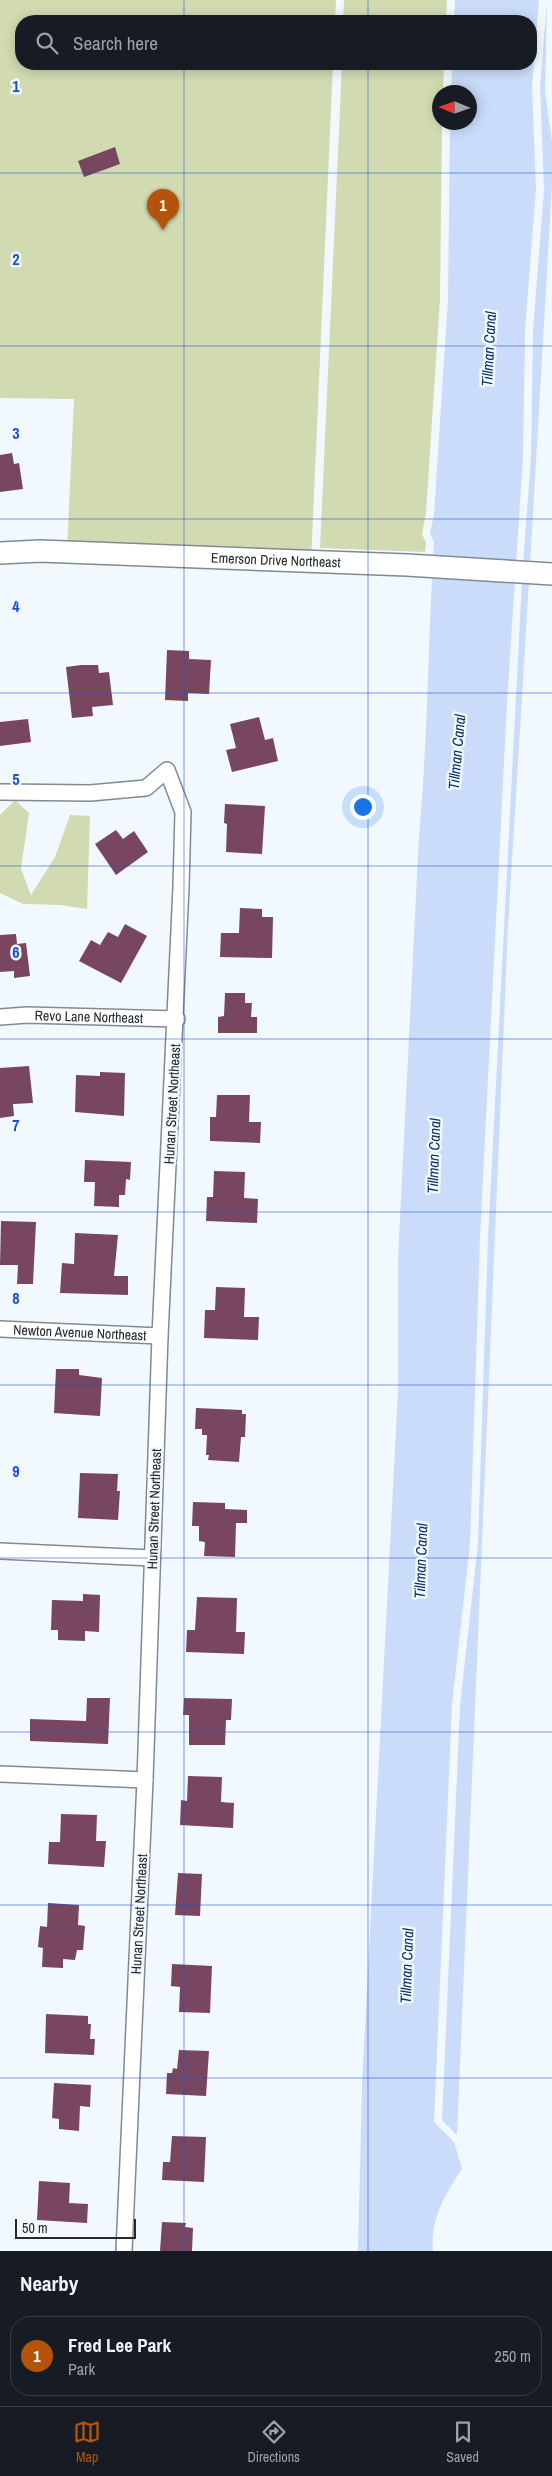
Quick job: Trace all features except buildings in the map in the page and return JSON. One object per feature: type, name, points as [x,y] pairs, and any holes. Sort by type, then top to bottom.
[{"type":"street","name":"Emerson Drive Northeast","points":[[0,553],[40,551],[407,565],[552,574]]},
{"type":"street","name":"Hunan Street Northeast","points":[[0,792],[90,793],[146,788],[167,770],[183,812],[177,1019],[160,1336],[145,1780],[124,2251]]},
{"type":"street","name":"Revo Lane Northeast","points":[[0,1017],[26,1015],[177,1019]]},
{"type":"street","name":"Newton Avenue Northeast","points":[[0,1329],[160,1336]]},
{"type":"street","points":[[0,1551],[152,1558]]},
{"type":"street","points":[[0,1774],[145,1780]]},
{"type":"green space","points":[[0,0],[336,0],[335,15],[15,15],[15,70],[333,70],[311,562],[67,550],[74,399],[0,398]]},
{"type":"green space","points":[[344,0],[447,0],[446,15],[343,15]]},
{"type":"green space","points":[[342,70],[444,70],[443,85],[432,85],[432,130],[442,130],[440,299],[426,513],[422,534],[426,543],[425,552],[320,548]]},
{"type":"green space","points":[[15,800],[29,813],[21,869],[31,895],[55,857],[70,815],[90,816],[87,909],[60,905],[23,904],[0,893],[0,815]]},
{"type":"water","points":[[455,0],[539,0],[537,25],[537,15],[454,15]]},
{"type":"water","points":[[547,0],[545,92],[552,141],[552,185],[530,565],[523,564],[531,457],[533,331],[544,190],[540,86]]},
{"type":"water","name":"Tillman Canal","points":[[452,70],[533,70],[532,86],[536,189],[525,331],[523,456],[507,703],[480,1237],[470,1544],[452,1704],[434,2122],[454,2142],[462,2169],[450,2188],[436,2218],[433,2251],[358,2251],[362,2085],[398,1391],[398,1258],[434,542],[430,533],[434,514],[448,299],[450,130],[477,130],[477,85],[451,85]]},
{"type":"water","points":[[522,581],[529,581],[508,926],[457,2135],[442,2120],[460,1705],[478,1544],[488,1238]]},
{"type":"place","name":"Fred Lee Park","points":[[163,230]]}]
